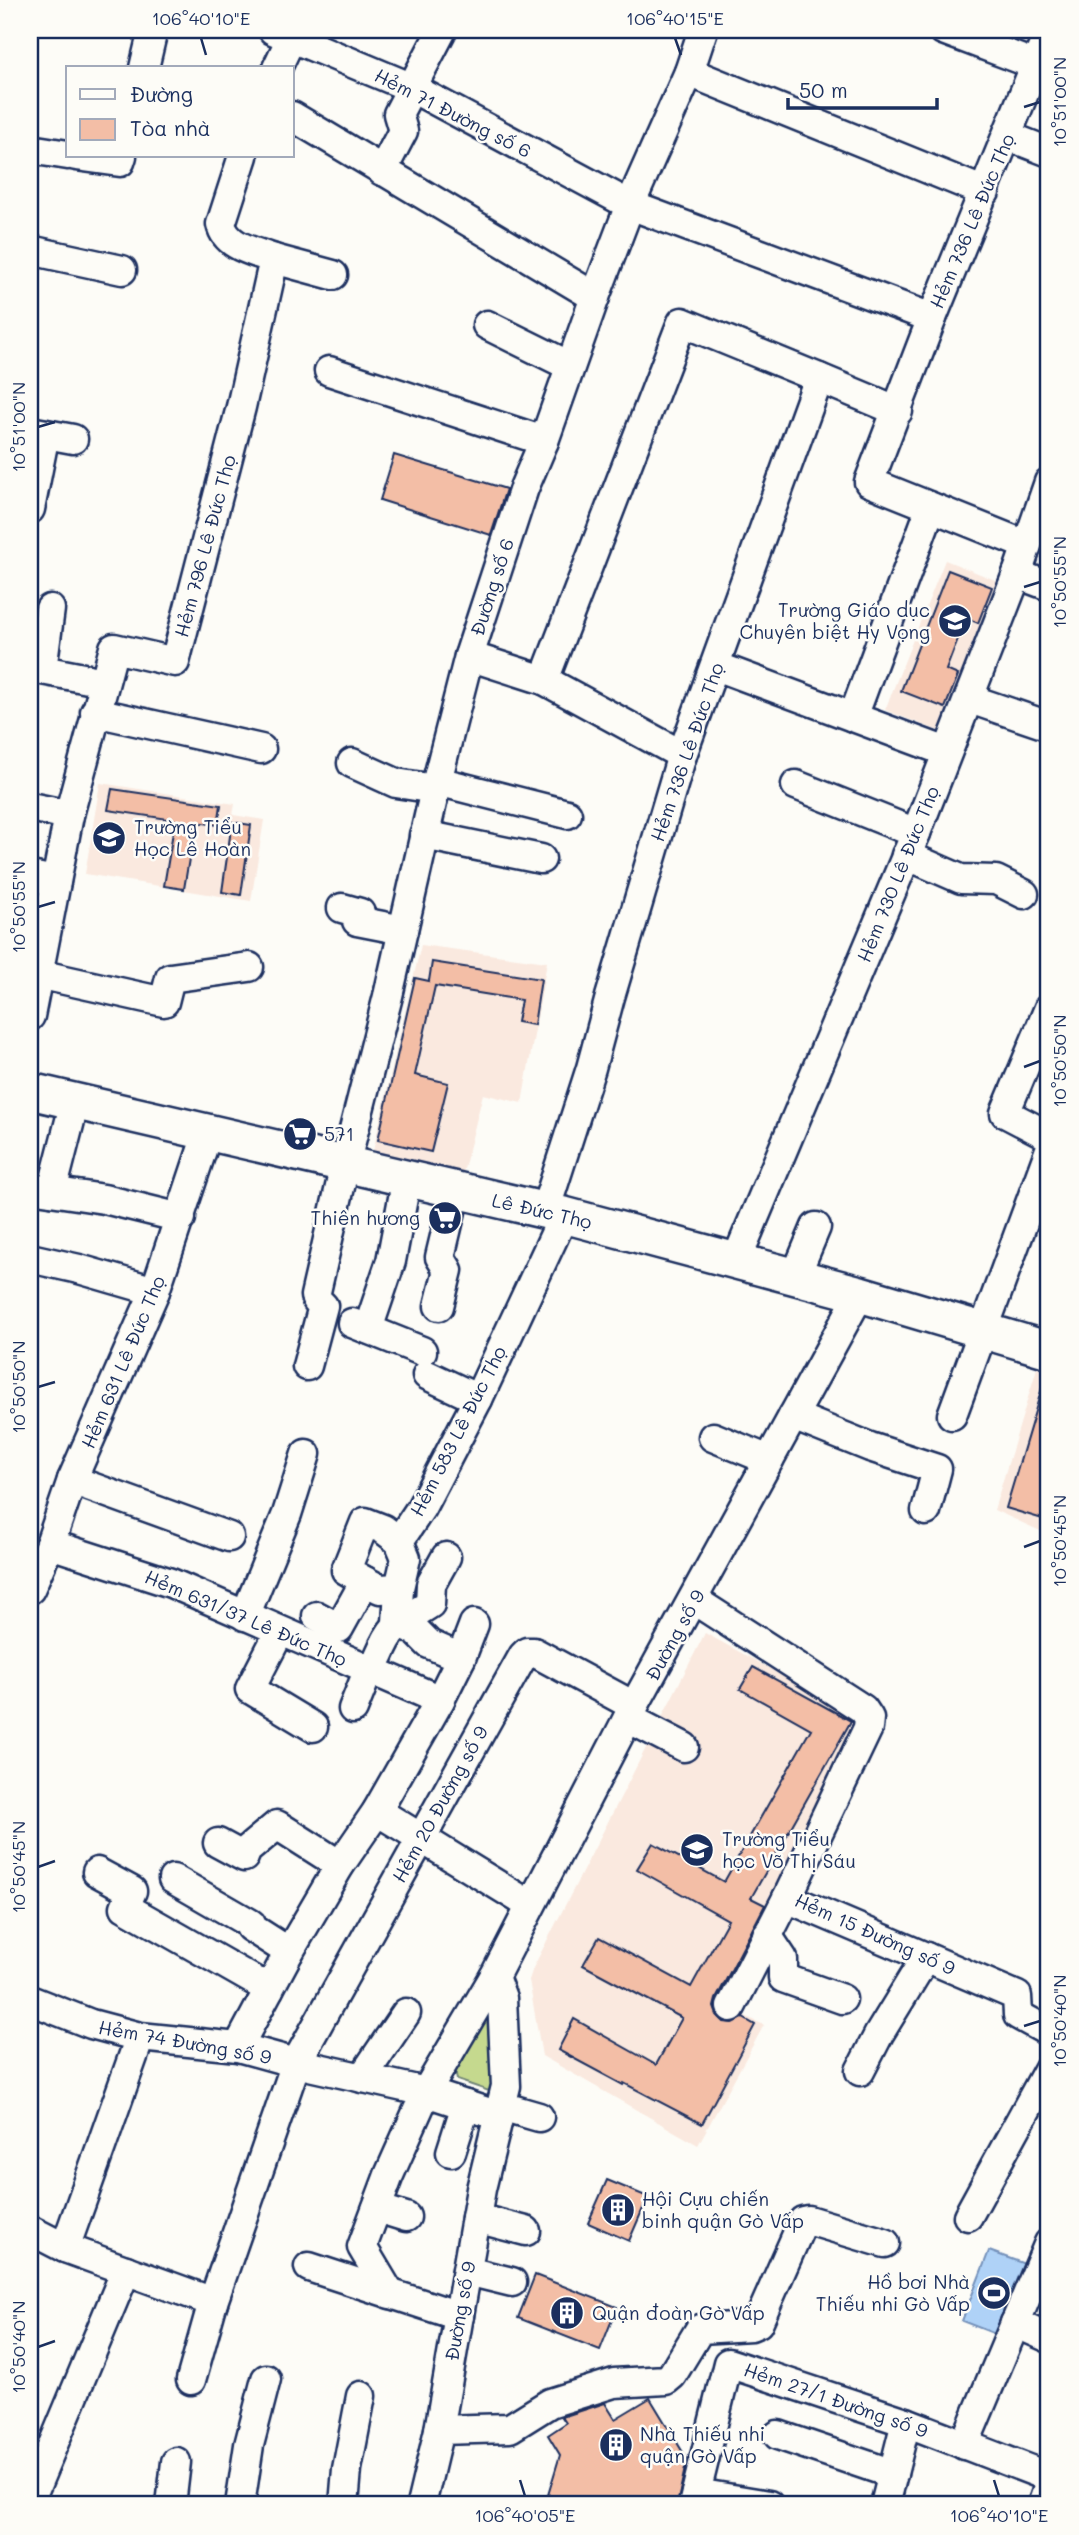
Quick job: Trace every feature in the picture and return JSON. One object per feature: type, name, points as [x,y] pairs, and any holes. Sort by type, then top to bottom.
[{"type":"main road","name":"Lê Đức Thọ","points":[[30,1091],[555,1213],[860,1294],[1049,1350]]},
{"type":"street","points":[[144,66],[153,30]]},
{"type":"street","points":[[382,171],[403,131],[398,114],[442,30]]},
{"type":"street","name":"Đường số 6","points":[[307,1366],[323,1306],[315,1296],[469,656],[524,488],[544,441],[595,298],[630,205],[689,72],[703,30]]},
{"type":"street","points":[[943,30],[1036,65]]},
{"type":"street","points":[[277,66],[286,32]]},
{"type":"street","name":"Hẻm 71 Đường số 6","points":[[286,32],[410,87],[630,205],[932,318]]},
{"type":"street","name":"Hẻm 736 Lê Đức Thọ","points":[[931,507],[869,482],[932,318],[1049,32]]},
{"type":"street","points":[[689,72],[985,192]]},
{"type":"street","points":[[294,117],[595,298]]},
{"type":"street","points":[[1008,136],[1049,152]]},
{"type":"street","points":[[30,149],[66,155]]},
{"type":"street","points":[[91,158],[120,162],[121,158]]},
{"type":"street","points":[[242,158],[222,217],[222,232],[230,242],[274,260],[333,275]]},
{"type":"street","points":[[30,250],[122,270]]},
{"type":"street","name":"Hẻm 796 Lê Đức Thọ","points":[[30,1016],[38,974],[43,879],[69,815],[114,648],[175,662],[242,407],[274,260]]},
{"type":"street","points":[[544,680],[682,322],[898,411]]},
{"type":"street","points":[[487,325],[570,366]]},
{"type":"street","points":[[329,372],[544,441]]},
{"type":"street","name":"Hẻm 736 Lê Đức Thọ","points":[[555,1213],[614,985],[682,755],[819,379]]},
{"type":"street","points":[[30,509],[37,432],[73,439]]},
{"type":"street","name":"Hẻm 730 Lê Đức Thọ","points":[[736,1261],[970,699],[1049,482]]},
{"type":"street","points":[[853,717],[931,507],[1026,545]]},
{"type":"street","points":[[1017,574],[1049,586]]},
{"type":"street","points":[[50,609],[42,670],[104,682]]},
{"type":"street","points":[[469,656],[544,680],[682,755]]},
{"type":"street","points":[[716,666],[947,752]]},
{"type":"street","points":[[970,699],[1049,726]]},
{"type":"street","points":[[95,712],[261,749]]},
{"type":"street","points":[[352,763],[396,783],[436,785],[567,814]]},
{"type":"street","points":[[796,785],[911,844],[961,879],[996,880],[1024,894]]},
{"type":"street","points":[[30,807],[69,815]]},
{"type":"street","points":[[424,835],[541,859]]},
{"type":"street","points":[[342,908],[360,913],[357,921],[403,930]]},
{"type":"street","points":[[38,974],[164,1002],[170,978],[248,967]]},
{"type":"street","points":[[1046,1022],[1005,1113],[1049,1136]]},
{"type":"street","points":[[75,1101],[41,1189],[104,1199],[181,1218]]},
{"type":"street","name":"Hẻm 631 Lê Đức Thọ","points":[[30,1589],[40,1555],[155,1291],[208,1132]]},
{"type":"street","points":[[952,1415],[1049,1152]]},
{"type":"street","points":[[407,1177],[391,1261],[359,1325],[425,1363],[478,1399]]},
{"type":"street","points":[[439,1306],[448,1270],[440,1257],[456,1190]]},
{"type":"street","name":"Hẻm 583 Lê Đức Thọ","points":[[399,1541],[421,1508],[478,1399],[555,1213]]},
{"type":"street","points":[[795,1277],[816,1227]]},
{"type":"street","points":[[30,1258],[155,1291]]},
{"type":"street","name":"Đường số 9","points":[[390,2294],[362,2251],[377,2208],[426,2092],[494,1977],[631,1712],[860,1294]]},
{"type":"street","points":[[793,1416],[870,1447],[937,1469],[926,1511]]},
{"type":"street","points":[[713,1437],[769,1460]]},
{"type":"street","points":[[245,1616],[287,1514],[306,1454]]},
{"type":"street","points":[[72,1480],[229,1536]]},
{"type":"street","points":[[317,1616],[340,1628],[355,1576],[365,1522],[399,1541],[406,1558],[399,1588],[397,1623]]},
{"type":"street","name":"Hẻm 631/37 Lê Đức Thọ","points":[[40,1555],[171,1583],[280,1631],[374,1663],[440,1700]]},
{"type":"street","points":[[354,1709],[374,1663],[397,1623],[430,1604],[431,1584],[446,1557]]},
{"type":"street","points":[[355,1576],[380,1589],[399,1588]]},
{"type":"street","name":"Hẻm 15 Đường số 9","points":[[694,1600],[863,1709],[869,1718],[869,1728],[787,1898],[1017,1996],[1018,2015],[1049,2032]]},
{"type":"street","points":[[397,1623],[416,1631],[429,1644],[461,1658]]},
{"type":"street","points":[[237,2047],[289,1952],[340,1865],[377,1811],[440,1700],[474,1624]]},
{"type":"street","points":[[280,1631],[250,1689],[313,1727]]},
{"type":"street","name":"Hẻm 20 Đường số 9","points":[[191,2380],[213,2302],[296,2063],[523,1656],[527,1652],[534,1652],[631,1712]]},
{"type":"street","points":[[631,1712],[684,1746]]},
{"type":"street","points":[[377,1811],[530,1905]]},
{"type":"street","points":[[218,1843],[244,1857],[247,1850],[277,1825],[340,1865]]},
{"type":"street","points":[[97,1872],[132,1891],[125,1907],[269,1989]]},
{"type":"street","points":[[173,1880],[251,1924],[250,1927],[289,1952]]},
{"type":"street","points":[[732,2007],[787,1898]]},
{"type":"street","points":[[768,1936],[783,1959],[783,1978],[842,1999]]},
{"type":"street","points":[[860,2071],[926,1957]]},
{"type":"street","name":"Đường số 9","points":[[421,2505],[439,2430],[476,2218],[506,2086],[502,1998],[494,1977]]},
{"type":"street","name":"Hẻm 74 Đường số 9","points":[[30,2000],[91,2024],[140,2037],[237,2047],[426,2092]]},
{"type":"street","points":[[362,2078],[406,2012]]},
{"type":"street","points":[[65,2248],[140,2037]]},
{"type":"street","points":[[968,2216],[1049,2068]]},
{"type":"street","points":[[426,2092],[466,2105],[539,2117]]},
{"type":"street","points":[[451,2152],[466,2105]]},
{"type":"street","points":[[377,2208],[406,2217]]},
{"type":"street","points":[[476,2218],[526,2231]]},
{"type":"street","points":[[439,2430],[510,2428],[550,2403],[588,2391],[614,2383],[666,2380],[672,2375],[700,2329],[751,2326],[758,2323],[803,2221],[885,2244]]},
{"type":"street","points":[[32,2237],[213,2302]]},
{"type":"street","points":[[964,2445],[1049,2243]]},
{"type":"street","points":[[309,2267],[459,2316]]},
{"type":"street","points":[[34,2499],[126,2270]]},
{"type":"street","points":[[467,2271],[512,2282]]},
{"type":"street","points":[[1015,2323],[1049,2338]]},
{"type":"street","name":"Hẻm 27/1 Đường số 9","points":[[694,2499],[728,2363],[906,2422],[1049,2477]]},
{"type":"street","points":[[240,2505],[249,2445],[266,2379]]},
{"type":"street","points":[[344,2505],[347,2469],[361,2396]]},
{"type":"street","points":[[885,2505],[906,2422]]},
{"type":"street","points":[[778,2435],[893,2474]]},
{"type":"street","points":[[171,2505],[176,2462]]},
{"type":"street","points":[[1042,2505],[1049,2485]]},
{"type":"street","points":[[694,2499],[769,2505]]},
{"type":"shaded area","name":"Trường Giáo dục Chuyên biệt Hy Vọng","points":[[945,560],[1005,584],[944,733],[885,710]]},
{"type":"shaded area","points":[[100,783],[235,804],[233,815],[264,820],[251,901],[85,874]]},
{"type":"shaded area","points":[[421,945],[547,962],[522,1103],[483,1094],[461,1181],[372,1155]]},
{"type":"shaded area","points":[[1037,1368],[1049,1372],[1049,1535],[994,1510]]},
{"type":"shaded area","name":"Trường Tiểu học Võ Thị Sáu","points":[[705,1633],[858,1717],[726,2007],[764,2025],[698,2145],[542,2056],[529,1980]]},
{"type":"green space","points":[[490,2009],[497,2087],[489,2091],[457,2080],[454,2064]]},
{"type":"water","name":"Hồ bơi Nhà Thiếu nhi Gò Vấp","points":[[989,2251],[1025,2264],[998,2335],[962,2321]]},
{"type":"building","points":[[394,455],[506,489],[491,535],[380,500]]},
{"type":"building","points":[[948,570],[992,587],[978,623],[966,618],[946,670],[958,675],[945,708],[901,691]]},
{"type":"building","points":[[112,789],[221,805],[218,825],[195,822],[184,889],[164,886],[175,820],[108,810]]},
{"type":"building","points":[[232,822],[251,825],[241,895],[222,892]]},
{"type":"building","points":[[432,962],[541,979],[534,1025],[517,1022],[521,1000],[435,986],[415,1075],[448,1083],[431,1152],[378,1140],[415,978],[429,981]]},
{"type":"building","points":[[1045,1378],[1049,1379],[1049,1521],[1006,1508]]},
{"type":"building","points":[[753,1667],[851,1721],[751,1898],[765,1905],[714,2007],[724,2022],[732,2023],[743,2018],[755,2025],[702,2124],[558,2050],[574,2019],[656,2065],[682,2018],[583,1965],[599,1937],[691,1987],[728,1920],[637,1869],[653,1843],[724,1882],[811,1729],[740,1689]]},
{"type":"building","name":"Hội Cựu chiến binh quận Gò Vấp","points":[[607,2180],[648,2197],[629,2241],[588,2223]]},
{"type":"building","name":"Quận đoàn Gò Vấp","points":[[535,2275],[617,2307],[600,2350],[518,2318]]},
{"type":"building","name":"Nhà Thiếu nhi quận Gò Vấp","points":[[650,2398],[687,2459],[677,2505],[555,2505],[548,2495],[560,2455],[548,2435],[566,2423],[562,2417],[605,2403],[615,2419]]},
{"type":"place","name":"Trường Giáo dục Chuyên biệt Hy Vọng","points":[[955,621]]},
{"type":"place","name":"Trường Tiểu Học Lê Hoàn","points":[[109,838]]},
{"type":"place","name":"571","points":[[300,1134]]},
{"type":"place","name":"Thiên hương","points":[[445,1218]]},
{"type":"place","name":"Trường Tiểu học Võ Thị Sáu","points":[[697,1850]]},
{"type":"place","name":"Hội Cựu chiến binh quận Gò Vấp","points":[[618,2210]]},
{"type":"place","name":"Hồ bơi Nhà Thiếu nhi Gò Vấp","points":[[994,2293]]},
{"type":"place","name":"Quận đoàn Gò Vấp","points":[[567,2313]]},
{"type":"place","name":"Nhà Thiếu nhi quận Gò Vấp","points":[[616,2445]]}]
